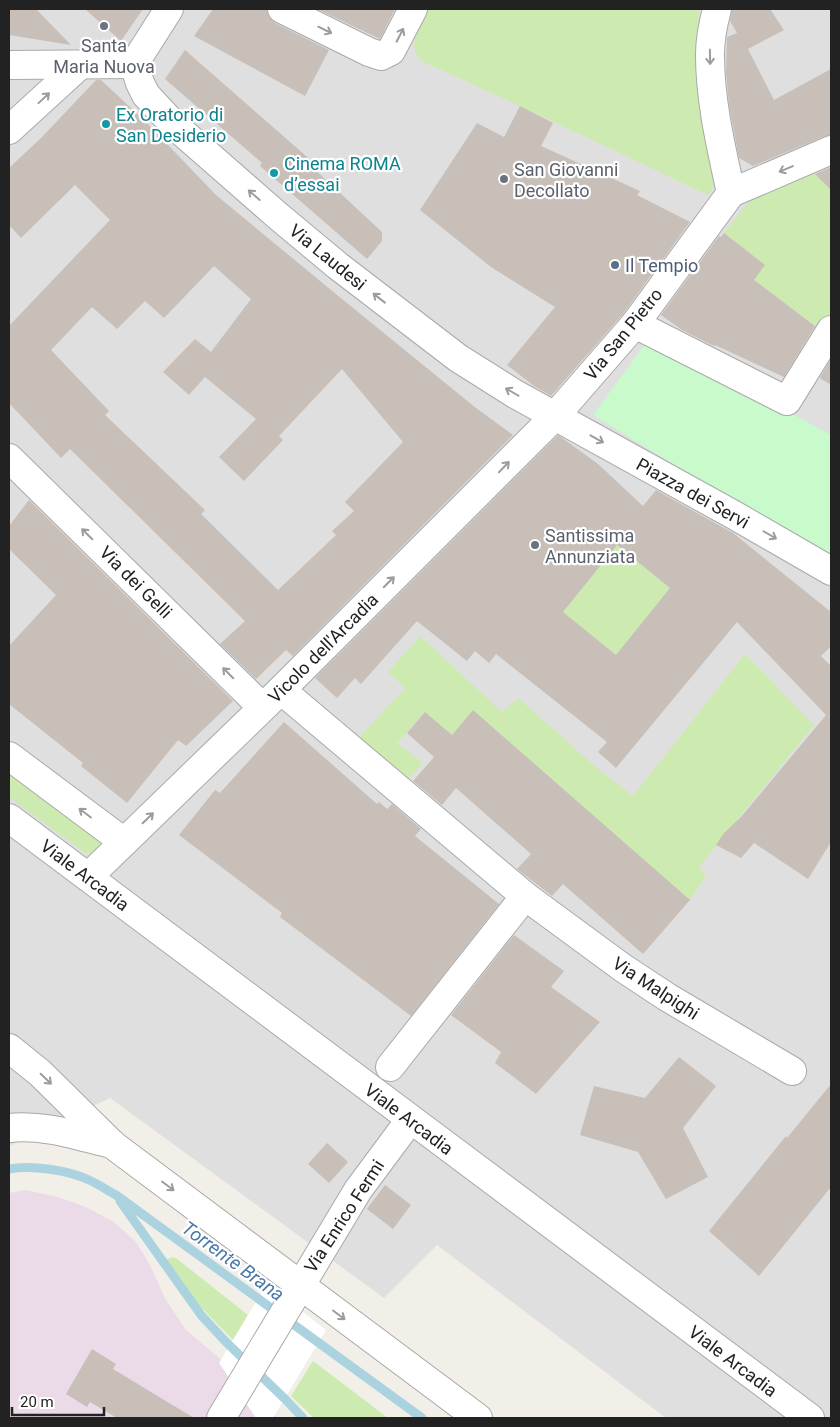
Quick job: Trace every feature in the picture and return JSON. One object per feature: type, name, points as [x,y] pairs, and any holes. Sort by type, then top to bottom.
[{"type":"street","points":[[9,66],[134,64],[169,9]]},
{"type":"street","points":[[282,9],[369,52],[382,56],[391,51],[413,9]]},
{"type":"street","points":[[717,9],[711,33],[712,87],[717,127],[731,193],[831,150]]},
{"type":"street","name":"Via Laudesi","points":[[134,64],[146,95],[160,111],[278,216],[338,266],[458,358],[483,375],[555,416]]},
{"type":"street","points":[[9,130],[80,65]]},
{"type":"street","name":"Via San Pietro","points":[[555,416],[635,324],[731,193]]},
{"type":"street","points":[[635,324],[788,401],[831,330]]},
{"type":"street","name":"Piazza dei Servi","points":[[555,416],[831,571]]},
{"type":"street","name":"Vicolo dell'Arcadia","points":[[88,877],[272,699],[555,416]]},
{"type":"street","name":"Via dei Gelli","points":[[9,458],[272,699]]},
{"type":"street","name":"Via Malpighi","points":[[272,699],[525,896],[623,968],[667,997],[792,1071]]},
{"type":"street","points":[[9,756],[124,842]]},
{"type":"street","name":"Viale Arcadia","points":[[9,818],[810,1418]]},
{"type":"street","points":[[390,1067],[525,896]]},
{"type":"street","points":[[9,1048],[40,1073],[113,1144],[296,1292],[478,1418]]},
{"type":"street","name":"Via Enrico Fermi","points":[[227,1409],[358,1190],[410,1120]]},
{"type":"street","points":[[9,1128],[36,1127],[113,1144]]},
{"type":"shaded area","points":[[9,9],[831,9],[831,1418],[666,1418],[437,1245],[384,1298],[110,1098],[9,1146]]},
{"type":"shaded area","points":[[26,1190],[58,1197],[86,1207],[114,1222],[136,1242],[150,1265],[166,1300],[186,1330],[216,1355],[277,1418],[9,1418],[9,1193]]},
{"type":"green space","points":[[425,9],[699,9],[698,34],[716,184],[708,195],[421,61],[414,42]]},
{"type":"green space","points":[[809,169],[831,190],[831,212],[829,216],[831,217],[831,314],[821,330],[754,280],[765,265],[724,233],[750,200]]},
{"type":"green space","points":[[646,343],[779,407],[831,435],[831,560],[593,415]]},
{"type":"green space","points":[[617,545],[670,588],[616,655],[563,612]]},
{"type":"green space","points":[[420,636],[502,712],[518,698],[597,768],[633,796],[745,654],[814,725],[699,867],[706,875],[690,900],[473,710],[452,735],[425,712],[397,743],[423,763],[403,785],[354,743],[405,688],[388,672]]},
{"type":"green space","points":[[9,771],[110,845],[93,854],[84,852],[9,797]]},
{"type":"green space","points":[[172,1257],[176,1258],[248,1315],[233,1340],[196,1302],[167,1264],[166,1260]]},
{"type":"green space","points":[[313,1361],[388,1418],[314,1418],[291,1396]]},
{"type":"pier","points":[[267,1284],[326,1330],[273,1418],[256,1418],[219,1363]]},
{"type":"building","points":[[9,9],[36,9],[71,45],[9,35]]},
{"type":"building","points":[[85,9],[143,9],[121,41]]},
{"type":"building","points":[[213,9],[267,9],[269,17],[275,23],[329,50],[305,96],[194,36]]},
{"type":"building","points":[[317,9],[395,9],[380,39]]},
{"type":"building","points":[[732,9],[770,9],[784,30],[748,49],[774,100],[831,69],[831,135],[753,166],[739,158],[729,105],[726,71],[727,37],[737,33],[730,21]]},
{"type":"building","points":[[185,50],[314,163],[311,166],[382,232],[382,241],[367,259],[260,166],[262,163],[165,79]]},
{"type":"building","points":[[96,80],[101,80],[146,122],[216,195],[476,408],[513,435],[293,656],[286,650],[256,679],[220,644],[245,621],[70,449],[61,458],[9,403],[9,326],[110,220],[75,185],[21,238],[9,225],[9,168],[42,137]],"holes":[[[214,266],[251,299],[211,352],[195,339],[163,372],[189,395],[205,377],[256,419],[219,457],[244,481],[283,440],[279,436],[342,369],[403,442],[345,502],[354,511],[332,531],[336,535],[278,590],[201,514],[205,510],[105,415],[109,411],[51,350],[92,307],[117,329],[145,301],[164,318]]]},
{"type":"building","points":[[520,106],[553,123],[541,146],[640,191],[637,195],[690,222],[623,314],[551,396],[534,386],[507,365],[555,307],[491,267],[420,210],[477,123],[504,137]]},
{"type":"building","points":[[831,167],[831,190],[815,174]]},
{"type":"building","points":[[724,233],[765,265],[754,280],[815,326],[784,377],[682,330],[661,315],[719,236],[721,237]]},
{"type":"building","points":[[831,359],[831,385],[820,378]]},
{"type":"building","points":[[558,435],[598,464],[643,506],[656,490],[733,533],[831,612],[831,646],[821,656],[831,666],[831,842],[808,879],[754,843],[741,858],[716,845],[724,833],[741,817],[826,715],[737,622],[616,768],[598,752],[607,742],[496,654],[489,663],[475,651],[467,661],[417,621],[361,684],[355,678],[337,698],[315,678]],"holes":[[[617,545],[670,588],[616,655],[563,612]]]},
{"type":"building","points":[[29,500],[233,701],[186,746],[178,740],[127,803],[81,766],[83,763],[9,704],[9,646],[56,595],[9,549],[9,526]]},
{"type":"building","points":[[473,710],[690,900],[643,954],[563,884],[552,896],[517,869],[531,854],[456,788],[442,805],[413,781],[434,757],[407,733],[425,712],[452,735]]},
{"type":"building","points":[[284,722],[377,804],[379,802],[387,809],[392,804],[421,829],[415,836],[499,904],[411,1016],[280,917],[282,913],[179,835],[215,790],[220,793]]},
{"type":"building","points":[[514,935],[564,971],[551,987],[600,1022],[536,1094],[495,1063],[501,1052],[451,1015]]},
{"type":"building","points":[[679,1057],[716,1086],[683,1128],[708,1177],[666,1199],[638,1152],[580,1135],[594,1086],[645,1098]]},
{"type":"building","points":[[831,1084],[831,1187],[759,1276],[709,1231]]},
{"type":"building","points":[[327,1143],[348,1162],[329,1183],[308,1164]]},
{"type":"building","points":[[385,1185],[411,1205],[393,1229],[367,1209]]},
{"type":"building","points":[[92,1349],[116,1364],[113,1369],[194,1418],[117,1418],[90,1402],[87,1407],[66,1394]]},
{"type":"waterway","name":"Torrente Brana","points":[[9,1169],[39,1168],[61,1171],[80,1176],[116,1195],[422,1418]]},
{"type":"waterway","points":[[120,1201],[201,1315],[303,1418]]},
{"type":"place","name":"Santa Maria Nuova","points":[[104,26]]},
{"type":"place","name":"Ex Oratorio di San Desiderio","points":[[106,124]]},
{"type":"place","name":"Cinema ROMA d’essai","points":[[274,173]]},
{"type":"place","name":"San Giovanni Decollato","points":[[504,179]]},
{"type":"place","name":"Il Tempio","points":[[615,265]]},
{"type":"place","name":"Santissima Annunziata","points":[[535,545]]}]
